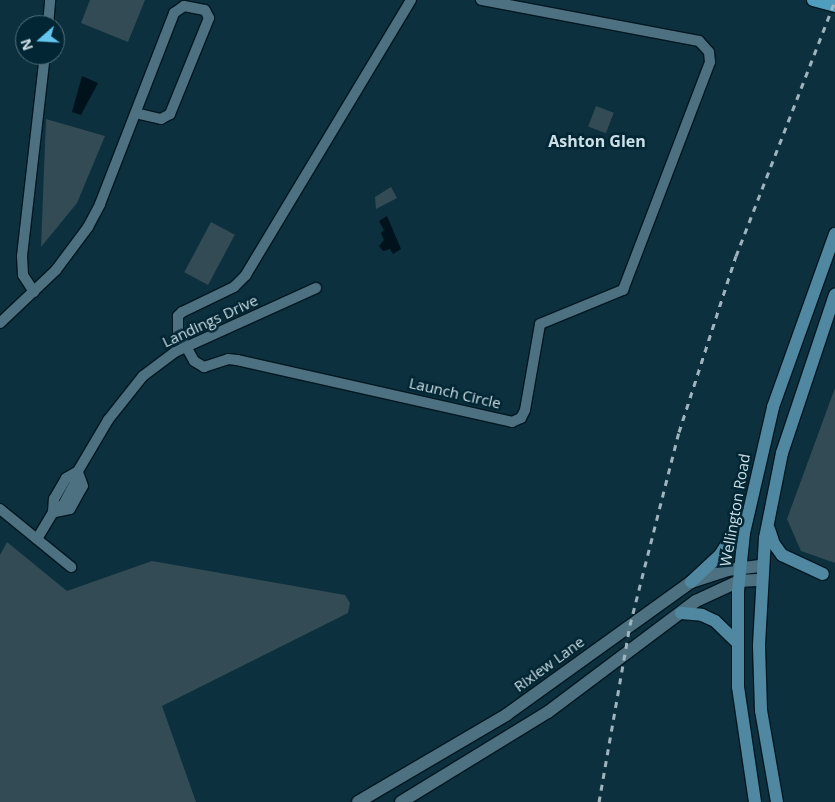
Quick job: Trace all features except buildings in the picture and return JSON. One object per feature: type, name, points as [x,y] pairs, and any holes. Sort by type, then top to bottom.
[{"type":"main road","points":[[813,0],[834,6]]},
{"type":"main road","name":"Wellington Road","points":[[755,802],[743,735],[737,642],[739,581],[751,494],[773,407],[835,234]]},
{"type":"main road","points":[[777,802],[761,710],[758,645],[762,566],[768,523],[795,407],[835,295]]},
{"type":"main road","points":[[691,582],[708,568],[732,539],[751,494]]},
{"type":"main road","points":[[768,523],[774,544],[782,555],[823,574]]},
{"type":"main road","points":[[682,613],[702,615],[715,620],[737,642]]},
{"type":"street","points":[[49,15],[50,0]]},
{"type":"street","points":[[184,348],[178,332],[178,316],[234,287],[246,275],[411,0]]},
{"type":"street","name":"Launch Circle","points":[[184,348],[194,362],[204,367],[228,359],[237,360],[512,422],[521,418],[526,410],[540,324],[623,290],[710,62],[709,52],[699,41],[481,0]]},
{"type":"street","points":[[0,323],[56,270],[88,227],[136,113],[174,13],[184,6],[205,10],[209,18],[170,114],[161,119],[136,113]]},
{"type":"street","points":[[34,292],[23,275],[22,256],[44,65]]},
{"type":"street","name":"Landings Drive","points":[[37,539],[53,512],[54,499],[66,478],[78,471],[130,388],[158,363],[184,348],[316,288]]},
{"type":"street","points":[[53,512],[70,509],[83,486],[78,471]]},
{"type":"street","points":[[0,509],[72,568]]},
{"type":"street","name":"Rixlew Lane","points":[[358,802],[506,715],[691,582],[741,567],[762,566]]},
{"type":"street","points":[[401,802],[519,732],[704,597],[739,581],[761,580]]},
{"type":"shaded area","points":[[90,0],[145,0],[128,42],[81,23]]},
{"type":"shaded area","points":[[82,76],[98,83],[81,115],[72,112]]},
{"type":"shaded area","points":[[596,106],[614,113],[606,133],[588,127]]},
{"type":"shaded area","points":[[46,119],[105,136],[77,203],[41,247]]},
{"type":"shaded area","points":[[391,187],[397,198],[376,209],[375,197]]},
{"type":"shaded area","points":[[387,216],[401,249],[393,254],[390,249],[383,251],[379,246],[384,240],[381,233],[384,230],[379,221]]},
{"type":"shaded area","points":[[211,222],[235,235],[208,285],[184,272]]},
{"type":"shaded area","points":[[835,388],[835,563],[801,551],[787,519]]},
{"type":"shaded area","points":[[7,542],[67,591],[152,561],[345,595],[350,603],[348,613],[162,706],[196,802],[0,802],[0,555]]},
{"type":"railway","points":[[599,802],[630,625],[679,432],[736,256],[835,1]]},
{"type":"district","name":"Ashton Glen","points":[[597,141]]}]
